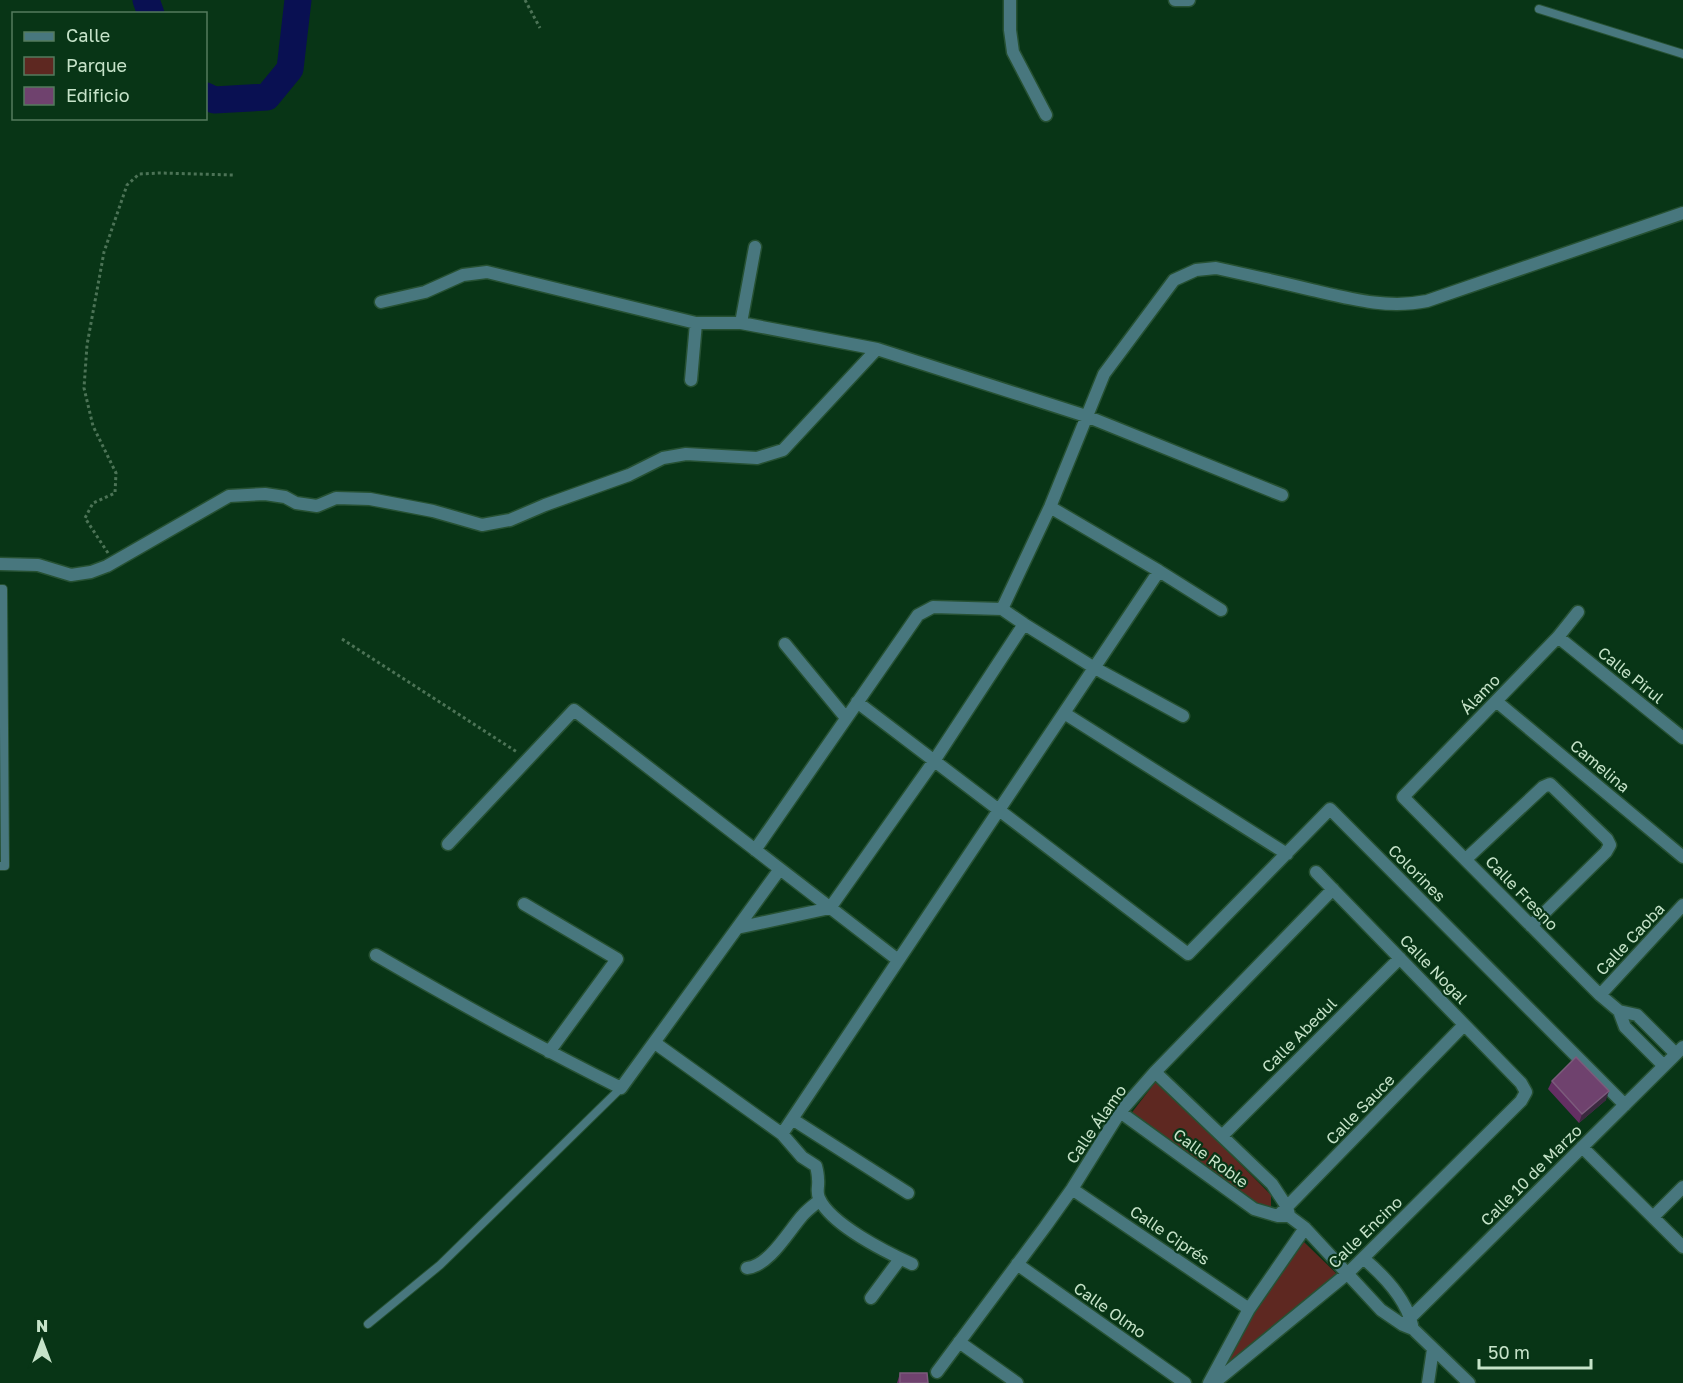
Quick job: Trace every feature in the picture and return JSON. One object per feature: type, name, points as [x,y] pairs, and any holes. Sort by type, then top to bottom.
[{"type":"street","points":[[1010,0],[1013,52],[1046,115]]},
{"type":"street","points":[[1175,0],[1190,0]]},
{"type":"street","points":[[1002,609],[1050,507],[1104,374],[1174,279],[1196,270],[1216,268],[1351,299],[1385,305],[1407,305],[1428,301],[1683,213]]},
{"type":"street","points":[[741,323],[755,247]]},
{"type":"street","points":[[381,302],[425,292],[463,275],[488,272],[696,323],[741,323],[877,349],[1086,416],[1282,495]]},
{"type":"street","points":[[691,380],[696,323]]},
{"type":"street","points":[[0,564],[38,565],[71,575],[91,572],[115,562],[229,496],[265,494],[317,506],[336,498],[370,499],[433,511],[482,525],[510,520],[629,475],[663,458],[686,454],[757,458],[783,450],[877,349]]},
{"type":"street","points":[[1050,507],[1221,610]]},
{"type":"street","points":[[782,1134],[1159,571]]},
{"type":"street","points":[[755,850],[918,615],[933,607],[1002,609],[1093,667],[1183,716]]},
{"type":"street","name":"Álamo","points":[[1403,797],[1558,637],[1578,612]]},
{"type":"street","points":[[737,928],[830,908],[934,761],[1024,624]]},
{"type":"street","name":"Calle Pirul","points":[[1558,637],[1683,738]]},
{"type":"street","points":[[785,644],[846,718]]},
{"type":"street","name":"Camelina","points":[[1496,701],[1683,857]]},
{"type":"street","points":[[858,702],[1000,810]]},
{"type":"street","points":[[448,844],[574,710],[898,960]]},
{"type":"street","points":[[1064,713],[1287,854]]},
{"type":"street","points":[[1466,859],[1550,784],[1607,839],[1610,845],[1606,852],[1531,926]]},
{"type":"street","name":"Calle Fresno","points":[[1403,797],[1600,996],[1619,1011],[1637,1015],[1679,1051]]},
{"type":"street","name":"Colorines","points":[[1000,810],[1188,954],[1330,809],[1625,1105]]},
{"type":"street","points":[[376,955],[462,1005],[621,1088],[780,869]]},
{"type":"street","name":"Calle Nogal","points":[[1316,872],[1521,1083],[1526,1092]]},
{"type":"street","name":"Calle Álamo","points":[[937,1372],[1072,1189],[1120,1112],[1155,1072],[1333,889]]},
{"type":"street","points":[[524,904],[617,959],[549,1052]]},
{"type":"street","name":"Calle Caoba","points":[[1600,996],[1683,905]]},
{"type":"street","name":"Calle Abedul","points":[[1222,1136],[1400,958]]},
{"type":"street","name":"Calle Fresno","points":[[1619,1011],[1625,1027],[1664,1066]]},
{"type":"street","name":"Calle Sauce","points":[[1285,1213],[1464,1025]]},
{"type":"street","points":[[654,1042],[782,1134],[802,1157],[816,1166],[819,1180],[817,1195],[830,1213],[870,1243],[906,1262],[871,1298]]},
{"type":"street","name":"Calle 10 de Marzo","points":[[1409,1324],[1679,1051]]},
{"type":"street","name":"Calle Roble","points":[[1155,1072],[1272,1184],[1285,1213],[1305,1228],[1381,1310],[1409,1324]]},
{"type":"street","name":"Calle Encino","points":[[1214,1383],[1348,1273],[1521,1101],[1526,1092]]},
{"type":"street","name":"Calle Roble","points":[[1120,1112],[1254,1209],[1285,1213]]},
{"type":"street","points":[[792,1119],[908,1193]]},
{"type":"street","points":[[1582,1147],[1683,1247]]},
{"type":"street","points":[[1653,1217],[1683,1187]]},
{"type":"street","name":"Calle Ciprés","points":[[1072,1189],[1249,1309]]},
{"type":"street","points":[[747,1268],[753,1268],[777,1248],[802,1216],[820,1200]]},
{"type":"street","points":[[1209,1383],[1249,1309],[1305,1228]]},
{"type":"street","points":[[1363,1258],[1397,1295],[1409,1324],[1469,1383]]},
{"type":"street","name":"Calle Olmo","points":[[1017,1264],[1185,1383]]},
{"type":"street","points":[[959,1342],[1017,1383]]},
{"type":"street","points":[[1428,1383],[1433,1349]]},
{"type":"lane","points":[[1539,9],[1683,54]]},
{"type":"lane","points":[[0,590],[3,589],[5,866],[0,866]]},
{"type":"lane","points":[[368,1324],[440,1265],[621,1088]]},
{"type":"path","points":[[525,0],[540,28]]},
{"type":"path","points":[[115,562],[84,518],[93,503],[115,493],[116,473],[93,426],[84,388],[87,345],[105,252],[127,185],[140,174],[160,172],[234,175]]},
{"type":"path","points":[[342,639],[528,759]]},
{"type":"green space","points":[[1157,1080],[1271,1195],[1271,1208],[1255,1205],[1130,1115]]},
{"type":"green space","points":[[1304,1242],[1339,1276],[1214,1379],[1255,1304]]},
{"type":"building","points":[[1576,1057],[1609,1091],[1582,1114],[1552,1081]]},
{"type":"building","points":[[900,1373],[927,1373],[928,1383],[900,1383]]},
{"type":"waterway","points":[[146,0],[150,12]]},
{"type":"waterway","points":[[207,96],[214,100],[267,97],[290,69],[298,0]]}]
